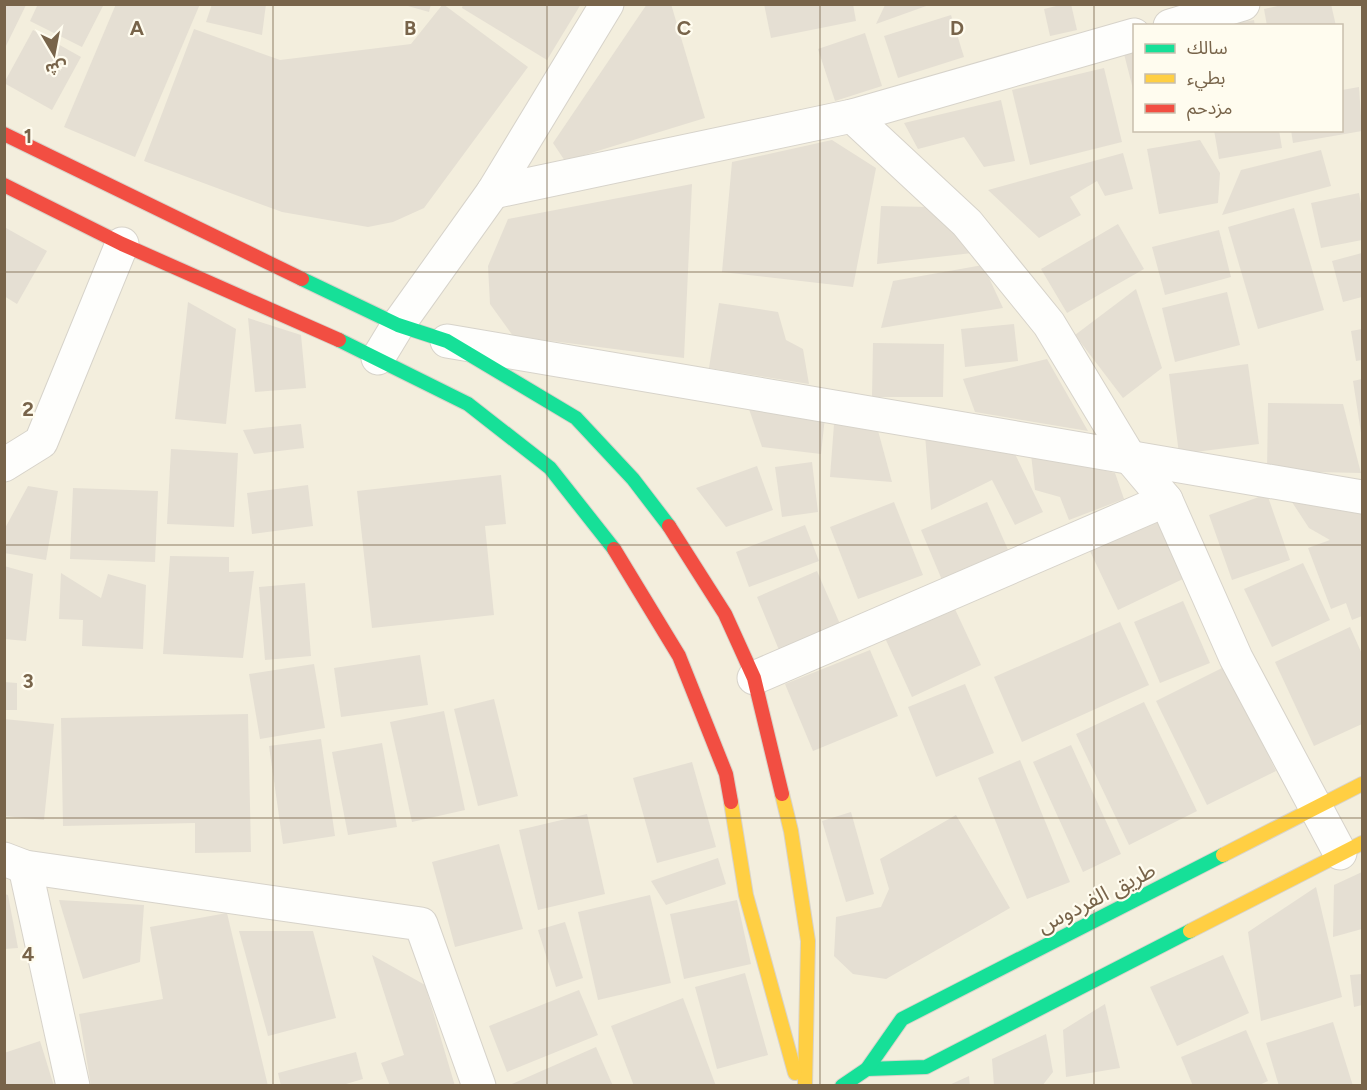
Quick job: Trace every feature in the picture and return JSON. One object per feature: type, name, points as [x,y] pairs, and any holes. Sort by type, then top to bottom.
[{"type":"main road","points":[[4,134],[398,325],[447,341],[576,418],[633,479],[690,555],[725,614],[754,678],[791,831],[808,941],[805,1086]]},
{"type":"main road","points":[[4,185],[122,244],[378,358],[468,404],[550,468],[620,557],[679,656],[726,774],[746,895],[798,1086]]},
{"type":"main road","name":"طريق الفردوس","points":[[842,1086],[867,1069],[902,1019],[1362,784]]},
{"type":"main road","points":[[867,1069],[926,1067],[1351,848]]},
{"type":"street","points":[[378,358],[398,325],[493,192],[607,4]]},
{"type":"street","points":[[1177,24],[1244,4]]},
{"type":"street","points":[[493,192],[852,116],[1133,35]]},
{"type":"street","points":[[852,116],[974,232],[1049,324],[1128,455],[1166,500],[1236,658],[1317,807],[1351,848]]},
{"type":"street","points":[[4,465],[41,442],[122,244]]},
{"type":"street","points":[[447,341],[1128,455],[1362,497]]},
{"type":"street","points":[[754,678],[1166,500]]},
{"type":"street","points":[[73,1086],[15,863],[421,924],[479,1086]]},
{"type":"shaded area","points":[[5,5],[1362,5],[1362,1085],[5,1085]]},
{"type":"building","points":[[38,4],[104,4],[82,47],[30,21]]},
{"type":"building","points":[[116,4],[200,4],[135,157],[64,127]]},
{"type":"building","points":[[212,4],[266,4],[262,35],[206,22]]},
{"type":"building","points":[[401,4],[431,4],[429,12]]},
{"type":"building","points":[[443,4],[528,67],[424,208],[393,222],[368,227],[282,212],[144,161],[194,29],[280,60],[411,44]]},
{"type":"building","points":[[463,4],[581,4],[547,60],[462,8]]},
{"type":"building","points":[[647,4],[671,4],[705,118],[565,161],[553,143]]},
{"type":"building","points":[[764,4],[853,4],[856,21],[771,38]]},
{"type":"building","points":[[1071,4],[1077,30],[1050,36],[1044,9]]},
{"type":"building","points":[[1286,4],[1331,4],[1336,24],[1267,24],[1264,9]]},
{"type":"building","points":[[4,5],[26,5],[4,50]]},
{"type":"building","points":[[885,5],[929,5],[876,24]]},
{"type":"building","points":[[951,15],[964,57],[898,78],[884,36]]},
{"type":"building","points":[[1254,20],[1255,24],[1231,24]]},
{"type":"building","points":[[33,30],[81,57],[52,110],[4,83]]},
{"type":"building","points":[[865,33],[882,86],[835,101],[818,49]]},
{"type":"building","points":[[1133,51],[1133,89],[1124,54]]},
{"type":"building","points":[[1104,68],[1122,142],[1030,165],[1012,90]]},
{"type":"building","points":[[1359,87],[1362,131],[1293,143],[1291,132],[1343,132],[1343,90]]},
{"type":"building","points":[[1001,100],[1015,161],[984,167],[964,137],[918,149],[904,123]]},
{"type":"building","points":[[1214,132],[1279,132],[1282,148],[1219,159]]},
{"type":"building","points":[[832,140],[876,168],[853,287],[722,272],[732,162]]},
{"type":"building","points":[[1200,140],[1220,173],[1218,203],[1159,214],[1147,149]]},
{"type":"building","points":[[1321,150],[1331,186],[1222,215],[1241,170]]},
{"type":"building","points":[[1123,153],[1133,189],[1105,196],[1097,181],[1070,197],[1081,215],[1039,238],[988,190]]},
{"type":"building","points":[[692,184],[684,358],[513,336],[490,304],[488,266],[508,219]]},
{"type":"building","points":[[1359,193],[1362,209],[1362,240],[1321,248],[1311,203]]},
{"type":"building","points":[[881,206],[930,207],[972,253],[877,264]]},
{"type":"building","points":[[1294,208],[1324,310],[1258,329],[1228,227]]},
{"type":"building","points":[[1118,224],[1144,269],[1067,313],[1041,269]]},
{"type":"building","points":[[6,228],[47,251],[17,304],[4,296]]},
{"type":"building","points":[[1219,230],[1231,277],[1165,295],[1152,247]]},
{"type":"building","points":[[1362,253],[1362,297],[1343,302],[1332,261]]},
{"type":"building","points":[[983,265],[1003,308],[881,328],[893,281]]},
{"type":"building","points":[[1136,289],[1162,368],[1123,398],[1075,335]]},
{"type":"building","points":[[1227,292],[1240,345],[1175,362],[1162,308]]},
{"type":"building","points":[[188,302],[236,329],[226,424],[175,419]]},
{"type":"building","points":[[719,303],[778,312],[786,340],[803,349],[809,384],[709,368]]},
{"type":"building","points":[[248,318],[301,335],[306,388],[255,392]]},
{"type":"building","points":[[1014,324],[1018,361],[965,367],[961,329]]},
{"type":"building","points":[[1362,329],[1362,360],[1356,361],[1351,331]]},
{"type":"building","points":[[873,343],[944,344],[943,397],[872,397]]},
{"type":"building","points":[[1047,359],[1088,431],[975,412],[963,379]]},
{"type":"building","points":[[1248,364],[1259,444],[1179,454],[1169,374]]},
{"type":"building","points":[[1362,379],[1362,433],[1361,433],[1353,381]]},
{"type":"building","points":[[1268,403],[1343,404],[1361,473],[1267,471]]},
{"type":"building","points":[[749,409],[825,417],[821,454],[762,447]]},
{"type":"building","points":[[301,424],[304,448],[254,454],[243,430]]},
{"type":"building","points":[[834,424],[877,427],[892,482],[830,477]]},
{"type":"building","points":[[925,435],[1015,454],[1043,512],[1015,525],[992,480],[931,510]]},
{"type":"building","points":[[171,449],[238,453],[234,527],[167,524]]},
{"type":"building","points":[[1031,454],[1115,473],[1124,499],[1069,520],[1060,497],[1035,490]]},
{"type":"building","points":[[812,462],[818,512],[782,517],[775,467]]},
{"type":"building","points":[[757,466],[773,510],[726,527],[696,488]]},
{"type":"building","points":[[501,475],[506,524],[485,526],[494,615],[372,628],[357,491]]},
{"type":"building","points":[[308,485],[313,526],[252,534],[247,493]]},
{"type":"building","points":[[28,486],[58,491],[46,560],[4,553],[4,530]]},
{"type":"building","points":[[73,488],[158,491],[155,562],[70,559]]},
{"type":"building","points":[[1267,494],[1290,560],[1232,580],[1209,515]]},
{"type":"building","points":[[1290,499],[1362,509],[1362,616],[1352,620],[1346,603],[1331,609],[1308,548],[1330,540],[1309,528]]},
{"type":"building","points":[[894,502],[923,575],[858,599],[830,527]]},
{"type":"building","points":[[987,502],[1009,552],[942,580],[921,530]]},
{"type":"building","points":[[1157,518],[1185,578],[1118,610],[1089,549]]},
{"type":"building","points":[[805,525],[819,561],[749,587],[736,552]]},
{"type":"building","points":[[170,556],[229,557],[229,572],[254,571],[243,658],[163,654]]},
{"type":"building","points":[[1303,563],[1330,620],[1272,647],[1244,589]]},
{"type":"building","points":[[4,566],[33,574],[26,641],[4,639]]},
{"type":"building","points":[[817,571],[840,624],[779,650],[757,597]]},
{"type":"building","points":[[61,573],[101,598],[108,574],[146,585],[143,649],[82,646],[83,620],[59,619]]},
{"type":"building","points":[[305,583],[311,656],[265,660],[259,587]]},
{"type":"building","points":[[1183,601],[1210,663],[1160,683],[1134,622]]},
{"type":"building","points":[[954,607],[981,665],[912,697],[885,638]]},
{"type":"building","points":[[1120,622],[1149,685],[1022,742],[994,677]]},
{"type":"building","points":[[1350,627],[1362,654],[1362,724],[1314,746],[1275,662]]},
{"type":"building","points":[[870,650],[898,716],[813,751],[785,684]]},
{"type":"building","points":[[420,655],[428,705],[341,717],[334,668]]},
{"type":"building","points":[[314,664],[325,728],[260,739],[249,674]]},
{"type":"building","points":[[1224,667],[1276,771],[1207,805],[1156,701]]},
{"type":"building","points":[[4,682],[17,683],[17,710],[4,710]]},
{"type":"building","points":[[965,684],[994,753],[936,777],[908,707]]},
{"type":"building","points":[[494,699],[518,796],[478,806],[454,709]]},
{"type":"building","points":[[1144,702],[1197,811],[1129,845],[1076,734]]},
{"type":"building","points":[[444,711],[465,810],[412,822],[390,722]]},
{"type":"building","points":[[248,714],[251,852],[195,853],[195,823],[63,826],[61,718]]},
{"type":"building","points":[[4,719],[54,724],[44,820],[4,816]]},
{"type":"building","points":[[321,739],[335,836],[283,844],[269,746]]},
{"type":"building","points":[[382,743],[397,827],[348,835],[332,752]]},
{"type":"building","points":[[1071,745],[1121,854],[1083,872],[1033,762]]},
{"type":"building","points":[[1020,760],[1070,882],[1027,899],[978,778]]},
{"type":"building","points":[[692,762],[716,847],[657,863],[633,778]]},
{"type":"building","points":[[851,812],[874,894],[846,902],[822,821]]},
{"type":"building","points":[[587,814],[605,894],[538,910],[519,830]]},
{"type":"building","points":[[956,815],[1010,908],[886,979],[853,974],[834,956],[836,917],[881,907],[889,889],[880,859]]},
{"type":"building","points":[[499,844],[523,929],[455,947],[432,862]]},
{"type":"building","points":[[718,858],[726,884],[666,905],[651,881]]},
{"type":"building","points":[[1362,872],[1362,929],[1333,937],[1334,885]]},
{"type":"building","points":[[1316,887],[1342,997],[1261,1021],[1248,932]]},
{"type":"building","points":[[4,894],[8,895],[18,948],[4,949]]},
{"type":"building","points":[[650,895],[671,983],[598,1000],[578,912]]},
{"type":"building","points":[[59,900],[144,905],[140,962],[83,979]]},
{"type":"building","points":[[737,900],[751,964],[684,979],[670,914]]},
{"type":"building","points":[[227,913],[268,1086],[91,1086],[79,1014],[163,999],[150,927]]},
{"type":"building","points":[[565,922],[583,978],[556,987],[538,930]]},
{"type":"building","points":[[239,931],[313,931],[336,1018],[268,1036]]},
{"type":"building","points":[[372,955],[425,985],[455,1086],[390,1086],[381,1063],[404,1055]]},
{"type":"building","points":[[1223,955],[1249,1013],[1177,1046],[1150,987]]},
{"type":"building","points":[[745,973],[768,1055],[717,1069],[695,987]]},
{"type":"building","points":[[1362,974],[1362,1005],[1354,1007],[1350,975]]},
{"type":"building","points":[[579,990],[598,1035],[507,1072],[489,1026]]},
{"type":"building","points":[[683,998],[716,1086],[634,1086],[611,1026]]},
{"type":"building","points":[[1105,1004],[1120,1068],[1066,1077],[1063,1030]]},
{"type":"building","points":[[1333,1022],[1353,1086],[1279,1086],[1266,1043]]},
{"type":"building","points":[[1246,1030],[1268,1081],[1257,1086],[1193,1086],[1181,1057]]},
{"type":"building","points":[[1046,1034],[1053,1072],[1042,1086],[994,1086],[992,1059]]},
{"type":"building","points":[[40,1041],[54,1086],[4,1086],[4,1053]]},
{"type":"building","points":[[596,1047],[613,1086],[513,1086],[512,1084]]},
{"type":"building","points":[[356,1052],[363,1079],[339,1086],[281,1086],[278,1073]]},
{"type":"building","points":[[969,1076],[970,1086],[947,1086]]},
{"type":"traffic: fast","points":[[302,279],[398,325],[447,341],[576,418],[633,479],[669,526]]},
{"type":"traffic: fast","points":[[339,340],[468,404],[550,468],[614,549]]},
{"type":"traffic: fast","points":[[842,1086],[867,1069],[902,1019],[1223,855]]},
{"type":"traffic: fast","points":[[867,1069],[926,1067],[1190,931]]},
{"type":"traffic: slow","points":[[1223,855],[1362,784]]},
{"type":"traffic: slow","points":[[782,794],[791,831],[808,941],[805,1086]]},
{"type":"traffic: slow","points":[[731,802],[746,895],[795,1073]]},
{"type":"traffic: slow","points":[[1190,931],[1362,843]]},
{"type":"traffic: jam","points":[[4,134],[302,279]]},
{"type":"traffic: jam","points":[[4,185],[122,244],[339,340]]},
{"type":"traffic: jam","points":[[669,526],[725,614],[754,678],[782,794]]},
{"type":"traffic: jam","points":[[614,549],[679,656],[726,774],[731,802]]}]
